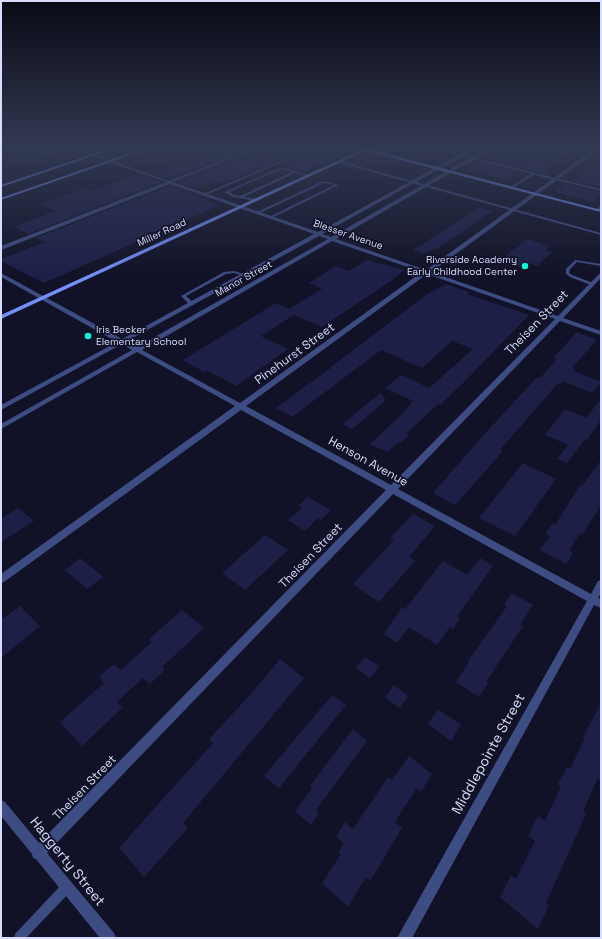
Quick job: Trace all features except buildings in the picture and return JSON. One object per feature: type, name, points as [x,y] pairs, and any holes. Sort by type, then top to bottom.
[{"type":"street","points":[[1,199],[28,190]]},
{"type":"street","points":[[1,248],[150,190]]},
{"type":"street","name":"Blesser Avenue","points":[[193,190],[601,333]]},
{"type":"street","name":"Miller Road","points":[[1,317],[278,190]]},
{"type":"street","name":"Manor Street","points":[[1,408],[399,190]]},
{"type":"street","name":"Manor Street","points":[[1,427],[419,190]]},
{"type":"street","points":[[518,190],[599,211]]},
{"type":"street","name":"Pinehurst Street","points":[[1,579],[542,190]]},
{"type":"street","points":[[1,274],[43,297]]},
{"type":"street","name":"Theisen Street","points":[[38,853],[601,275]]},
{"type":"street","name":"Henson Avenue","points":[[43,297],[597,601]]},
{"type":"street","name":"Middlepointe Street","points":[[404,938],[597,601],[601,584]]},
{"type":"street","name":"Haggerty Street","points":[[1,806],[109,938]]},
{"type":"lane","points":[[205,194],[215,190],[256,200]]},
{"type":"lane","points":[[226,192],[231,190]]},
{"type":"lane","points":[[241,197],[257,190]]},
{"type":"lane","points":[[257,213],[307,190]]},
{"type":"lane","points":[[271,217],[327,190]]},
{"type":"lane","points":[[440,190],[601,234]]},
{"type":"lane","points":[[599,211],[601,207]]},
{"type":"lane","points":[[592,284],[571,276],[567,273],[568,269],[576,261],[590,262],[601,265]]},
{"type":"lane","points":[[192,304],[184,298],[185,295],[225,273],[234,272],[244,275]]},
{"type":"lane","points":[[19,938],[66,887]]},
{"type":"place","name":"Riverside Academy Early Childhood Center","points":[[525,266]]},
{"type":"place","name":"Iris Becker Elementary School","points":[[88,336]]}]
